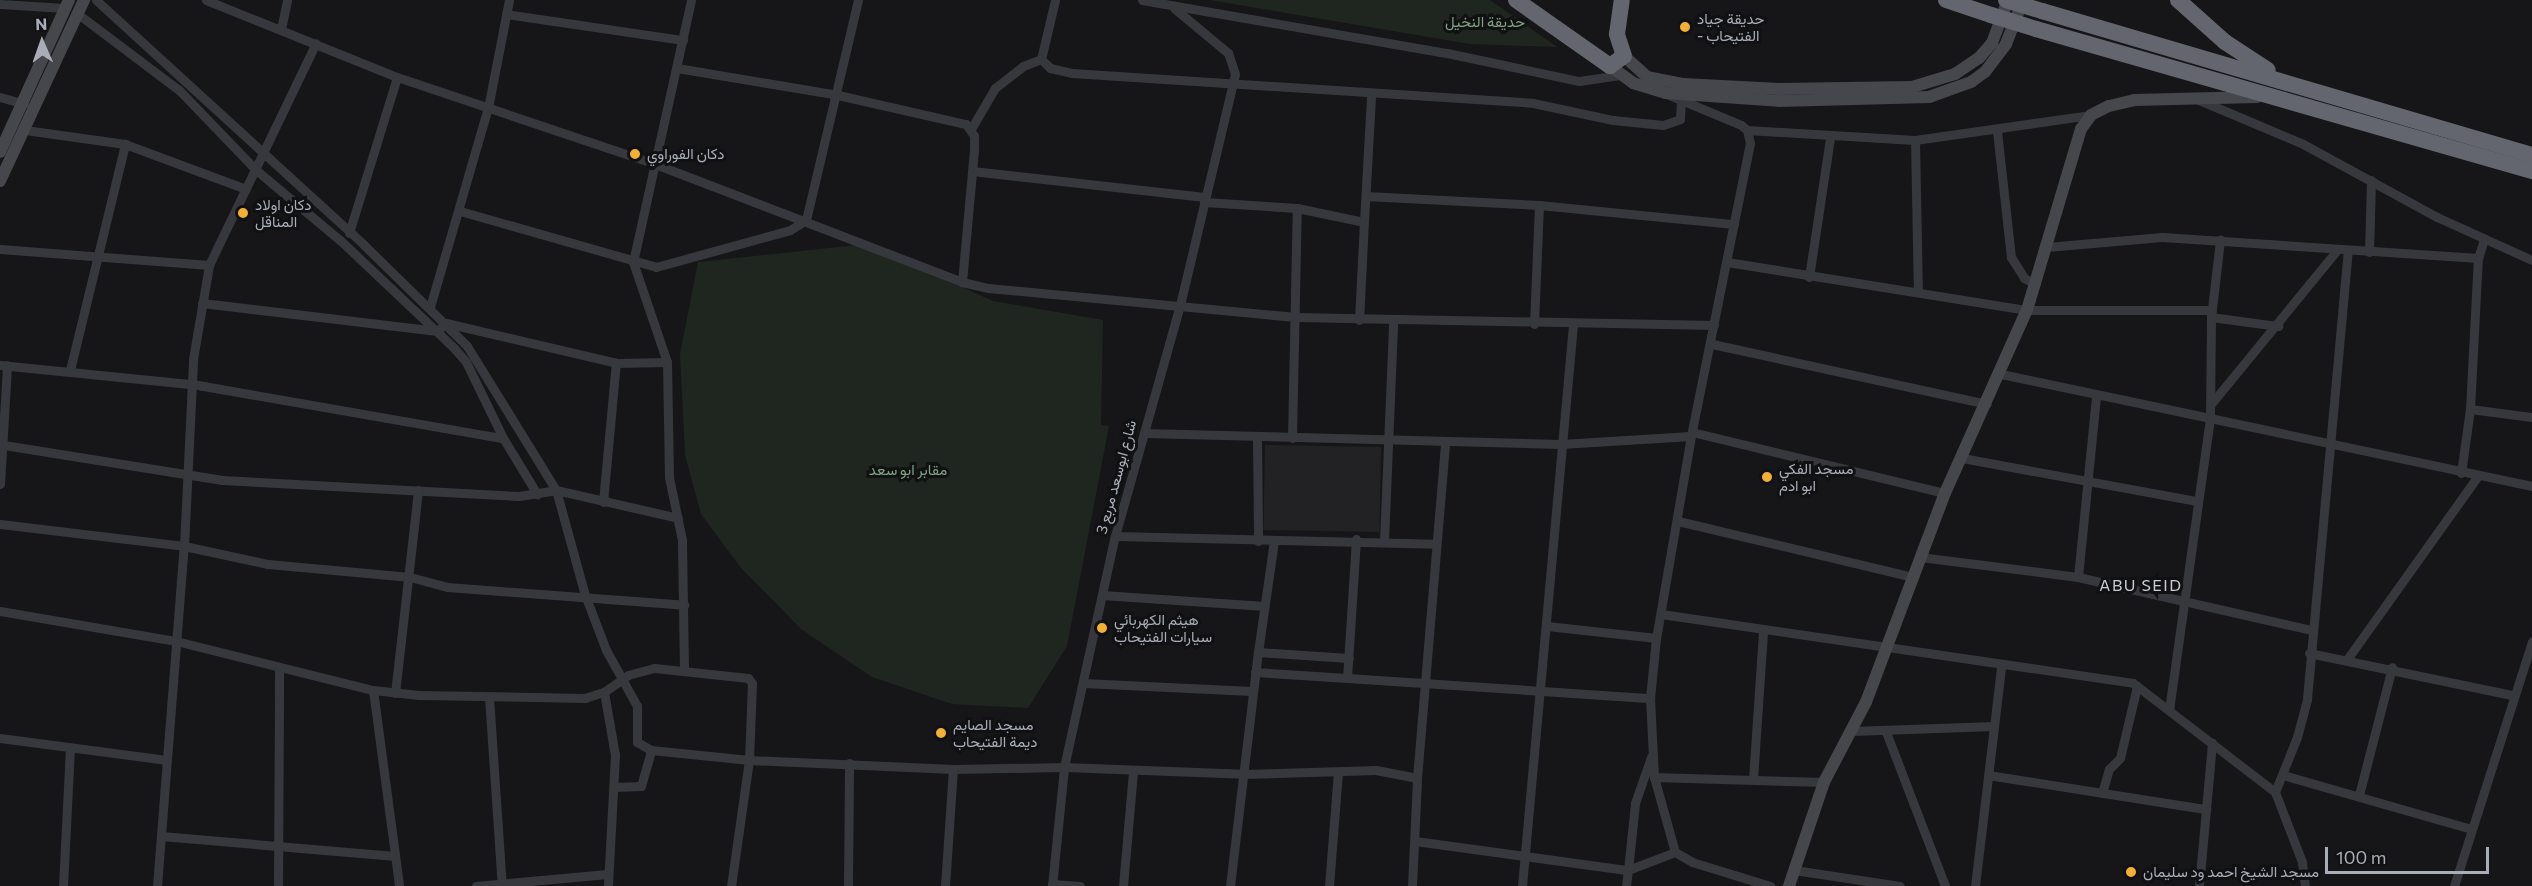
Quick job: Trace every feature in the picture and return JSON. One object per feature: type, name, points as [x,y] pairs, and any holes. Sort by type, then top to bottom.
[{"type":"highway","points":[[1516,0],[1616,71],[1624,56],[1617,34],[1622,0]]},
{"type":"highway","points":[[1946,0],[2036,29],[2532,171]]},
{"type":"highway","points":[[2007,0],[2532,155]]},
{"type":"highway","points":[[2178,0],[2225,42],[2284,81]]},
{"type":"main road","points":[[0,181],[84,0]]},
{"type":"main road","points":[[1624,56],[1647,77],[1683,84],[1779,89],[1912,87],[1955,74],[1979,58],[1992,43],[2007,0]]},
{"type":"main road","points":[[1616,71],[1666,93],[1779,101],[1929,97],[1971,82],[1985,72],[2006,44],[2023,0]]},
{"type":"main road","points":[[0,152],[24,104],[67,4]]},
{"type":"main road","points":[[1789,886],[1824,782],[1852,731],[1889,647],[1945,493],[2001,374],[2027,310],[2075,145],[2091,116],[2109,106],[2134,100],[2192,96],[2271,97]]},
{"type":"street","points":[[96,0],[162,58],[447,323],[473,356],[556,490],[585,595],[620,678],[637,706],[637,742],[651,750],[749,760],[953,769],[1064,767],[1133,772],[1243,774],[1376,770],[1416,778]]},
{"type":"street","points":[[206,0],[397,77],[655,164],[806,220],[962,282],[1015,294],[1180,305],[1296,317],[1393,322],[1714,325]]},
{"type":"street","points":[[282,29],[287,0]]},
{"type":"street","points":[[430,308],[488,108],[509,0]]},
{"type":"street","points":[[684,670],[684,605],[678,518],[669,477],[667,362],[633,262],[691,0]]},
{"type":"street","points":[[460,211],[656,267],[773,236],[806,220],[838,96],[858,0]]},
{"type":"street","points":[[1041,59],[1055,0]]},
{"type":"street","points":[[1142,0],[1174,8],[1395,44],[1579,81],[1616,71]]},
{"type":"street","points":[[0,4],[67,4]]},
{"type":"street","points":[[1174,8],[1227,53],[1234,65],[1233,81]]},
{"type":"street","points":[[78,14],[201,111],[256,170],[282,190],[436,331],[466,362],[503,438],[537,494]]},
{"type":"street","points":[[506,14],[683,40]]},
{"type":"street","points":[[157,886],[184,546],[192,384],[209,265],[265,154],[316,43]]},
{"type":"street","points":[[153,71],[162,58]]},
{"type":"street","points":[[1041,59],[1050,68],[1072,73],[1233,81],[1371,95],[1533,104],[1612,120],[1663,125],[1680,119],[1681,102]]},
{"type":"street","points":[[962,282],[972,171],[971,129],[995,88],[1023,66],[1041,59]]},
{"type":"street","points":[[677,68],[838,96],[957,120],[971,129]]},
{"type":"street","points":[[348,233],[397,77]]},
{"type":"street","name":"شارع ابوسعد مربع 3","points":[[1052,885],[1064,767],[1115,536],[1180,305],[1233,81]]},
{"type":"street","points":[[1666,93],[1681,102],[1735,122],[1748,130],[1830,138],[1915,141],[2091,116]]},
{"type":"street","points":[[1359,320],[1371,95]]},
{"type":"street","points":[[2192,96],[2303,144],[2484,239],[2532,260]]},
{"type":"street","points":[[0,97],[24,104]]},
{"type":"street","points":[[25,130],[125,144],[246,189]]},
{"type":"street","points":[[1748,130],[1750,143],[1712,344],[1692,434],[1660,614],[1650,698],[1654,777],[1675,852],[1692,861],[1743,874],[1770,886]]},
{"type":"street","points":[[1997,131],[2011,256],[2024,278],[2036,284]]},
{"type":"street","points":[[1809,277],[1830,138]]},
{"type":"street","points":[[1915,141],[1918,292]]},
{"type":"street","points":[[70,370],[96,254],[125,144]]},
{"type":"street","points":[[972,171],[1205,200],[1297,208],[1364,222]]},
{"type":"street","points":[[282,190],[291,180]]},
{"type":"street","points":[[2369,252],[2370,180]]},
{"type":"street","points":[[1366,196],[1539,205],[1734,224]]},
{"type":"street","points":[[1534,324],[1539,205]]},
{"type":"street","points":[[1292,438],[1297,208]]},
{"type":"street","points":[[2047,247],[2141,238],[2220,240],[2348,251],[2478,258]]},
{"type":"street","points":[[2461,473],[2470,409],[2478,258],[2484,239]]},
{"type":"street","points":[[2169,710],[2210,417],[2212,313],[2220,240]]},
{"type":"street","points":[[0,249],[96,254],[209,265]]},
{"type":"street","points":[[2211,405],[2278,326],[2337,250]]},
{"type":"street","points":[[2276,792],[2304,714],[2332,443],[2348,251]]},
{"type":"street","points":[[1727,262],[1809,277],[2027,310],[2212,313],[2278,326]]},
{"type":"street","points":[[202,303],[436,331],[447,323],[616,363],[667,362]]},
{"type":"street","points":[[1384,541],[1393,322]]},
{"type":"street","points":[[1522,886],[1573,324]]},
{"type":"street","points":[[1712,344],[1987,404]]},
{"type":"street","points":[[603,502],[616,363]]},
{"type":"street","points":[[0,484],[4,445],[3,365],[192,384],[503,438]]},
{"type":"street","points":[[2001,374],[2096,396],[2332,443],[2461,473],[2532,486]]},
{"type":"street","points":[[2078,577],[2096,396]]},
{"type":"street","points":[[2470,409],[2532,417]]},
{"type":"street","points":[[1143,433],[1561,444],[1692,434],[1945,493]]},
{"type":"street","points":[[1257,437],[1258,540]]},
{"type":"street","points":[[1412,886],[1416,778],[1423,683],[1445,442]]},
{"type":"street","points":[[4,445],[222,480],[537,494],[556,490],[678,518]]},
{"type":"street","points":[[1962,458],[2089,479],[2197,501]]},
{"type":"street","points":[[2348,658],[2478,476]]},
{"type":"street","points":[[395,693],[410,577],[418,490]]},
{"type":"street","points":[[1678,521],[1913,577]]},
{"type":"street","points":[[0,524],[184,546],[268,564],[410,577],[447,587],[585,595],[684,605]]},
{"type":"street","points":[[1115,536],[1274,541],[1356,539],[1435,544]]},
{"type":"street","points":[[1347,678],[1356,539]]},
{"type":"street","points":[[1230,886],[1252,691],[1274,541]]},
{"type":"street","points":[[1920,557],[2078,577],[2185,598],[2312,630]]},
{"type":"street","points":[[1102,595],[1265,606]]},
{"type":"street","points":[[0,610],[176,641],[373,690],[395,693],[576,699],[604,692],[620,678],[646,669],[684,670],[751,681],[749,760],[731,886]]},
{"type":"street","points":[[1660,614],[1763,631],[1889,647],[2001,667],[2101,677],[2137,686],[2276,792],[2302,862],[2305,886]]},
{"type":"street","points":[[1547,626],[1656,638]]},
{"type":"street","points":[[1753,779],[1763,631]]},
{"type":"street","points":[[2454,886],[2512,695],[2532,641]]},
{"type":"street","points":[[1258,652],[1349,658]]},
{"type":"street","points":[[2309,653],[2392,667],[2512,695]]},
{"type":"street","points":[[278,886],[279,667]]},
{"type":"street","points":[[1975,886],[2001,667]]},
{"type":"street","points":[[2359,795],[2392,667]]},
{"type":"street","points":[[1255,672],[1650,698]]},
{"type":"street","points":[[1083,683],[1252,691]]},
{"type":"street","points":[[2103,793],[2109,769],[2120,758],[2137,686]]},
{"type":"street","points":[[373,690],[399,886]]},
{"type":"street","points":[[604,692],[613,737],[615,787],[607,874],[609,886]]},
{"type":"street","points":[[489,697],[502,885]]},
{"type":"street","points":[[1852,731],[1886,732],[1994,726]]},
{"type":"street","points":[[1886,732],[1945,886]]},
{"type":"street","points":[[0,738],[166,760]]},
{"type":"street","points":[[2199,886],[2212,743]]},
{"type":"street","points":[[63,886],[70,749]]},
{"type":"street","points":[[615,787],[641,786],[651,750]]},
{"type":"street","points":[[1626,886],[1635,803],[1652,755]]},
{"type":"street","points":[[848,886],[849,763]]},
{"type":"street","points":[[945,886],[953,769]]},
{"type":"street","points":[[1123,886],[1133,772]]},
{"type":"street","points":[[1329,886],[1338,772]]},
{"type":"street","points":[[1988,775],[2206,809]]},
{"type":"street","points":[[2283,776],[2359,795],[2471,828]]},
{"type":"street","points":[[1654,777],[1824,782]]},
{"type":"street","points":[[161,836],[278,848],[395,856]]},
{"type":"street","points":[[1414,841],[1524,859],[1628,870],[1675,852]]},
{"type":"street","points":[[1794,870],[1900,886]]},
{"type":"street","points":[[476,886],[607,874]]},
{"type":"street","points":[[1052,885],[1080,886]]},
{"type":"shaded area","points":[[1265,445],[1381,447],[1379,532],[1264,530]]},
{"type":"green space","name":"حديقة النخيل","points":[[1209,0],[1490,0],[1557,47],[1470,44]]},
{"type":"green space","name":"مقابر ابو سعد","points":[[866,244],[993,301],[1103,320],[1101,425],[1109,426],[1067,646],[1028,708],[952,704],[872,677],[801,629],[741,568],[701,514],[685,455],[680,354],[698,262]]},
{"type":"place","name":"حديقة جياد - الفتيحاب","points":[[1685,27]]},
{"type":"place","name":"دكان الفوراوي","points":[[635,154]]},
{"type":"place","name":"دكان اولاد المناقل","points":[[243,213]]},
{"type":"place","name":"مسجد الفكي ابو ادم","points":[[1767,477]]},
{"type":"place","name":"هيثم الكهربائي سيارات الفتيحاب","points":[[1102,628]]},
{"type":"place","name":"مسجد الصايم ديمة الفتيحاب","points":[[941,733]]},
{"type":"place","name":"مسجد الشيخ احمد ود سليمان","points":[[2131,872]]},
{"type":"district","name":"ABU SEID","points":[[2141,585]]}]
